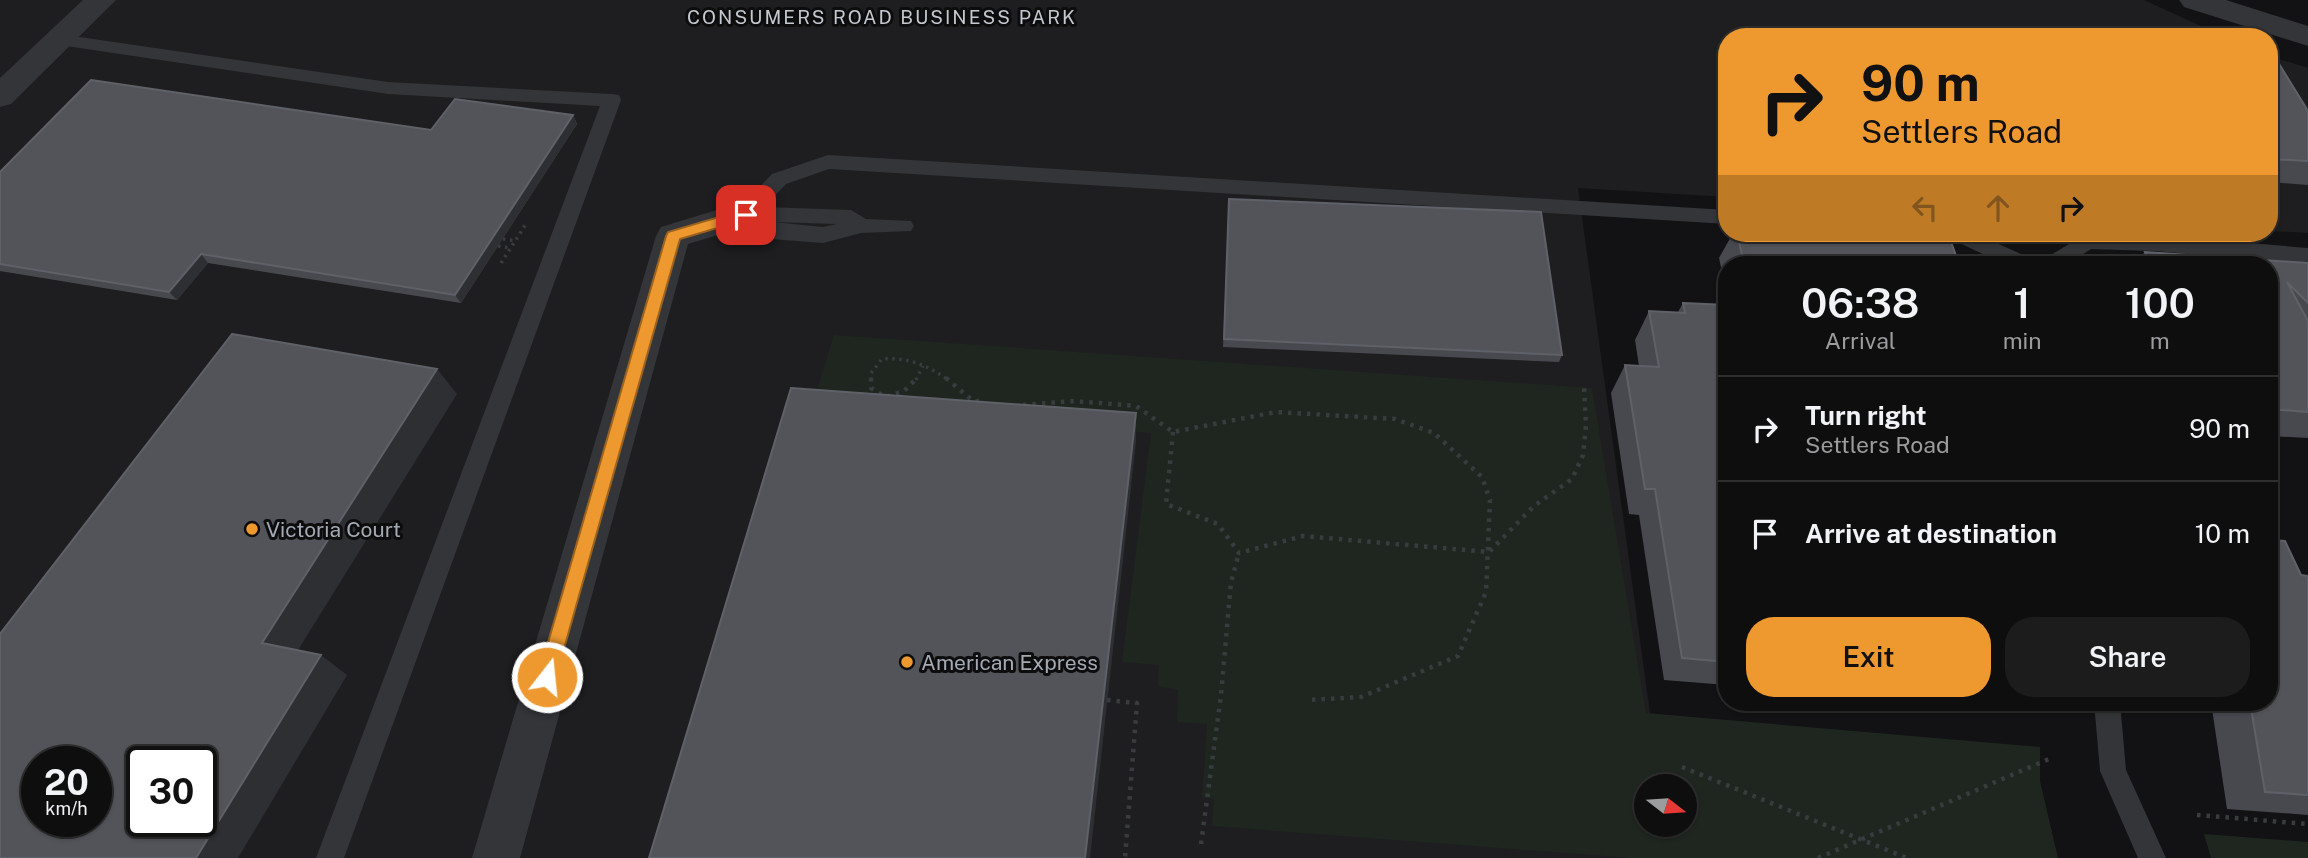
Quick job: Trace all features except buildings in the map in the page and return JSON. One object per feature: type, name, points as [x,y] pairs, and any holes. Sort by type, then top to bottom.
[{"type":"street","points":[[3,90],[101,0]]},
{"type":"street","points":[[2194,0],[2257,28]]},
{"type":"street","points":[[2278,32],[2308,36]]},
{"type":"street","points":[[496,858],[673,236],[746,215]]},
{"type":"lane","points":[[59,40],[388,88],[612,100],[330,858]]},
{"type":"lane","points":[[904,226],[861,226],[824,235],[771,231],[746,215],[779,179],[828,162],[1718,216]]},
{"type":"lane","points":[[1975,242],[2006,256]]},
{"type":"lane","points":[[2065,256],[2086,242]]},
{"type":"lane","points":[[2121,242],[2308,256]]},
{"type":"lane","points":[[2109,711],[2113,771],[2152,858]]},
{"type":"path","points":[[501,263],[526,224]]},
{"type":"path","points":[[503,239],[516,241]]},
{"type":"path","points":[[498,246],[510,248]]},
{"type":"path","points":[[923,366],[915,384],[901,393],[885,397],[871,388],[870,373],[881,359],[899,356],[943,374],[973,401],[986,402]]},
{"type":"path","points":[[1489,552],[1534,506],[1572,479],[1583,454],[1586,425],[1584,386]]},
{"type":"path","points":[[1013,406],[1072,401],[1136,406],[1173,432],[1276,412],[1395,419],[1434,433],[1482,477],[1490,500],[1486,592],[1458,656],[1361,697],[1307,700]]},
{"type":"path","points":[[1123,416],[1124,405]]},
{"type":"path","points":[[1173,432],[1166,504],[1218,524],[1239,553]]},
{"type":"path","points":[[1239,553],[1303,536],[1489,552]]},
{"type":"path","points":[[1201,844],[1221,695],[1231,582],[1239,553]]},
{"type":"path","points":[[1107,699],[1137,703],[1125,858]]},
{"type":"path","points":[[1818,858],[2049,758]]},
{"type":"path","points":[[1682,767],[1908,858]]},
{"type":"path","points":[[2197,815],[2308,824]]},
{"type":"shaded area","points":[[0,0],[2144,0],[2205,28],[1718,28],[1718,196],[1578,188],[1658,774],[1634,774],[1634,837],[1656,837],[1671,858],[0,858]]},
{"type":"shaded area","points":[[2278,59],[2308,68],[2308,233],[2278,231]]},
{"type":"shaded area","points":[[834,335],[1592,388],[1646,713],[2040,747],[2040,781],[2058,858],[1631,858],[1212,826],[1214,799],[1202,798],[1207,724],[1177,722],[1178,690],[1158,686],[1159,665],[1122,662],[1151,433],[813,403]]},
{"type":"shaded area","points":[[2204,834],[2308,842],[2308,858],[2211,858]]},
{"type":"place","name":"Victoria Court","points":[[252,529]]},
{"type":"place","name":"American Express","points":[[907,662]]},
{"type":"district","name":"CONSUMERS ROAD BUSINESS PARK","points":[[882,17]]},
{"type":"route","points":[[547,677],[673,236],[746,215]]}]
